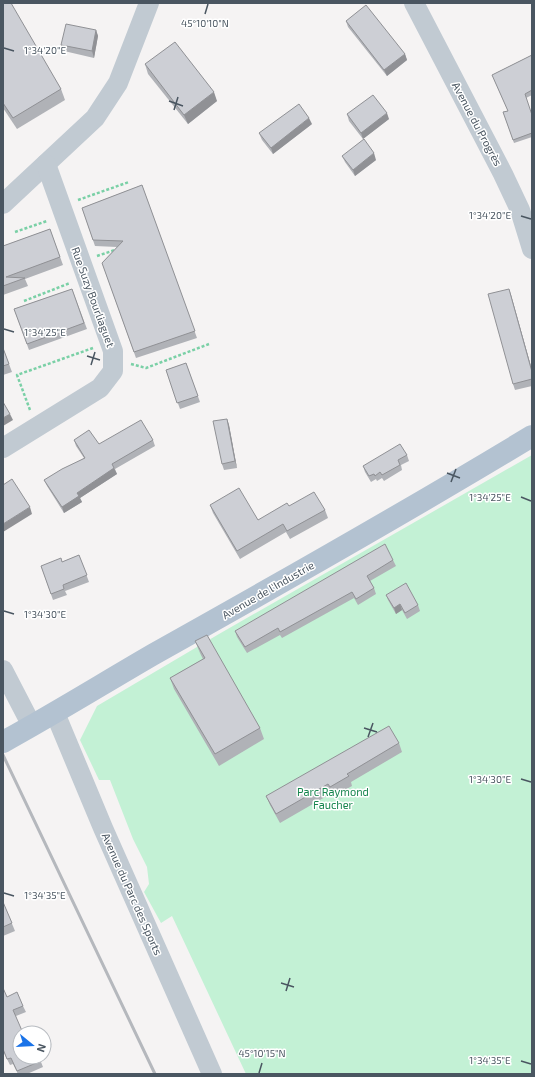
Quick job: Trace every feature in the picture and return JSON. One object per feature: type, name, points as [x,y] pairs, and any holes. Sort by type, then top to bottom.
[{"type":"main road","name":"Avenue de l'Industrie","points":[[3,742],[532,436]]},
{"type":"street","points":[[3,204],[96,118],[118,83],[149,3]]},
{"type":"street","name":"Avenue du Progrès","points":[[414,3],[503,174],[520,210],[532,249]]},
{"type":"street","name":"Rue Suzy Bourliaguet","points":[[3,448],[100,388],[113,371],[111,351],[46,164]]},
{"type":"street","points":[[3,670],[32,726]]},
{"type":"street","name":"Avenue du Parc des Sports","points":[[55,713],[102,828],[212,1074]]},
{"type":"path","points":[[15,232],[62,210],[129,182]]},
{"type":"path","points":[[24,301],[83,270],[122,247]]},
{"type":"path","points":[[37,428],[16,375],[111,351],[146,368],[209,344]]},
{"type":"green space","name":"Parc Raymond Faucher","points":[[532,455],[532,1074],[246,1074],[172,916],[161,923],[144,892],[149,884],[147,867],[133,839],[110,780],[99,780],[80,740],[97,706],[219,634]]},
{"type":"building","points":[[3,3],[11,3],[61,89],[13,118],[3,103]]},
{"type":"building","points":[[366,5],[405,54],[384,70],[346,21]]},
{"type":"building","points":[[66,24],[96,30],[92,51],[61,45]]},
{"type":"building","points":[[175,42],[214,92],[184,115],[145,64]]},
{"type":"building","points":[[532,55],[532,90],[525,94],[532,115],[532,133],[513,140],[503,112],[508,111],[492,75]]},
{"type":"building","points":[[373,95],[387,113],[361,133],[347,114]]},
{"type":"building","points":[[299,104],[309,118],[271,148],[259,133]]},
{"type":"building","points":[[364,139],[374,153],[353,170],[342,156]]},
{"type":"building","points":[[142,185],[195,331],[134,352],[102,263],[123,241],[93,240],[82,208]]},
{"type":"building","points":[[50,229],[60,257],[6,277],[25,278],[3,286],[3,246]]},
{"type":"building","points":[[72,289],[84,323],[27,344],[14,309]]},
{"type":"building","points":[[509,289],[532,372],[532,379],[513,384],[488,294]]},
{"type":"building","points":[[3,348],[9,364],[3,366]]},
{"type":"building","points":[[186,363],[198,396],[177,403],[166,370]]},
{"type":"building","points":[[3,402],[10,414],[3,418]]},
{"type":"building","points":[[227,419],[235,461],[222,464],[213,421]]},
{"type":"building","points":[[141,420],[153,440],[112,464],[114,468],[77,493],[79,496],[62,507],[44,480],[85,458],[74,440],[89,430],[99,444]]},
{"type":"building","points":[[400,444],[407,455],[398,460],[400,465],[382,475],[380,472],[375,476],[374,474],[369,476],[363,466]]},
{"type":"building","points":[[12,479],[30,507],[3,524],[3,485]]},
{"type":"building","points":[[239,488],[258,520],[287,503],[289,506],[314,492],[325,510],[287,531],[283,524],[237,551],[210,505]]},
{"type":"building","points":[[385,544],[393,560],[367,576],[374,588],[356,599],[352,592],[280,632],[278,628],[245,647],[235,631]]},
{"type":"building","points":[[79,555],[87,575],[63,585],[64,589],[51,594],[41,566],[61,558],[62,562]]},
{"type":"building","points":[[406,583],[418,605],[405,613],[400,604],[394,608],[386,595]]},
{"type":"building","points":[[207,635],[260,728],[215,754],[170,678],[205,658],[195,641]]},
{"type":"building","points":[[389,726],[399,743],[347,774],[349,776],[330,787],[328,784],[276,814],[266,796]]},
{"type":"building","points":[[3,902],[12,923],[3,927]]},
{"type":"building","points":[[3,988],[7,997],[17,992],[23,1006],[13,1010],[20,1025],[12,1025],[12,1060],[11,1058],[7,1059],[3,1049]]},
{"type":"building","points":[[14,1065],[31,1065],[17,1071]]},
{"type":"railway","points":[[3,755],[155,1074]]}]
